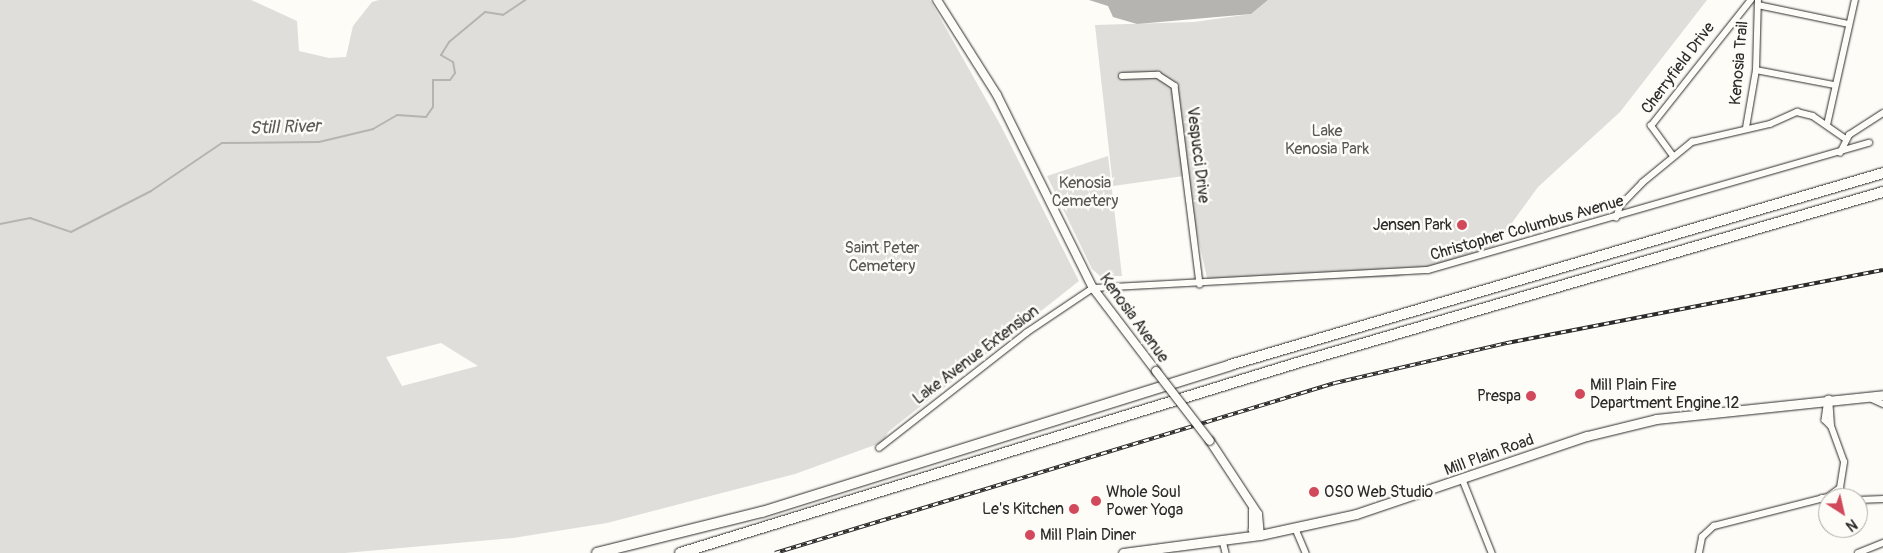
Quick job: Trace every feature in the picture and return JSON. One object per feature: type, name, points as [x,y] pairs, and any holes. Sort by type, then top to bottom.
[{"type":"highway","points":[[597,553],[762,512],[1230,365],[1883,172]]},
{"type":"highway","points":[[680,553],[1291,365],[1883,192]]},
{"type":"main road","name":"Mill Plain Road","points":[[1123,553],[1162,551],[1260,535],[1378,508],[1633,423],[1705,410],[1829,398],[1883,395]]},
{"type":"street","name":"Kenosia Avenue","points":[[937,0],[997,95],[1093,288],[1235,473],[1253,510],[1260,535]]},
{"type":"street","name":"Cherryfield Drive","points":[[1672,155],[1651,126],[1752,0]]},
{"type":"street","points":[[1827,125],[1854,0]]},
{"type":"street","points":[[1758,2],[1849,24]]},
{"type":"street","name":"Kenosia Trail","points":[[1746,128],[1756,70],[1758,2]]},
{"type":"street","points":[[1756,70],[1835,85]]},
{"type":"street","name":"Vespucci Drive","points":[[1122,76],[1158,75],[1175,86],[1200,284]]},
{"type":"street","points":[[1616,218],[1623,202],[1672,155],[1692,142],[1798,112],[1827,125],[1846,139]]},
{"type":"street","points":[[1840,153],[1846,139],[1883,113]]},
{"type":"street","name":"Christopher Columbus Avenue","points":[[1093,288],[1416,272],[1616,218],[1869,143]]},
{"type":"street","name":"Lake Avenue Extension","points":[[879,448],[1026,333],[1093,288]]},
{"type":"street","name":"Mill Plain Road","points":[[1866,396],[1883,404]]},
{"type":"street","points":[[1829,398],[1831,426],[1844,462],[1844,478],[1839,488]]},
{"type":"street","points":[[1463,480],[1492,553]]},
{"type":"street","points":[[1868,499],[1883,498]]},
{"type":"street","points":[[1699,553],[1702,537],[1714,526],[1818,499]]},
{"type":"street","points":[[1295,527],[1306,553]]},
{"type":"street","points":[[1223,541],[1226,553]]},
{"type":"street","points":[[1858,553],[1883,543]]},
{"type":"green space","name":"Saint Peter Cemetery","points":[[0,0],[251,0],[297,21],[299,51],[329,58],[346,57],[353,26],[372,2],[379,0],[930,0],[1001,126],[1079,281],[888,432],[883,442],[795,474],[607,523],[513,538],[345,553],[0,553]],"holes":[[[441,343],[478,366],[402,386],[386,357]]]},
{"type":"green space","name":"Lake Kenosia Park","points":[[1268,0],[1707,0],[1620,112],[1538,187],[1495,246],[1397,277],[1208,282],[1184,176],[1113,186],[1095,25],[1194,22],[1251,14]]},
{"type":"green space","name":"Kenosia Cemetery","points":[[1108,156],[1122,276],[1100,276],[1092,269],[1047,176]]},
{"type":"shaded area","points":[[1089,0],[1268,0],[1251,14],[1137,24],[1113,17],[1108,6]]},
{"type":"waterway","name":"Still River","points":[[0,224],[30,218],[71,232],[151,191],[222,143],[319,142],[373,129],[397,115],[426,117],[433,107],[433,80],[450,80],[455,73],[453,62],[441,55],[449,42],[485,12],[503,15],[525,0]]},
{"type":"railway","points":[[775,553],[1335,383],[1507,343],[1883,270]]},
{"type":"place","name":"Jensen Park","points":[[1462,225]]},
{"type":"place","name":"Mill Plain Fire Department Engine 12","points":[[1580,394]]},
{"type":"place","name":"Prespa","points":[[1531,396]]},
{"type":"place","name":"OSO Web Studio","points":[[1314,492]]},
{"type":"place","name":"Whole Soul Power Yoga","points":[[1096,501]]},
{"type":"place","name":"Le's Kitchen","points":[[1074,509]]},
{"type":"place","name":"Mill Plain Diner","points":[[1030,535]]}]
